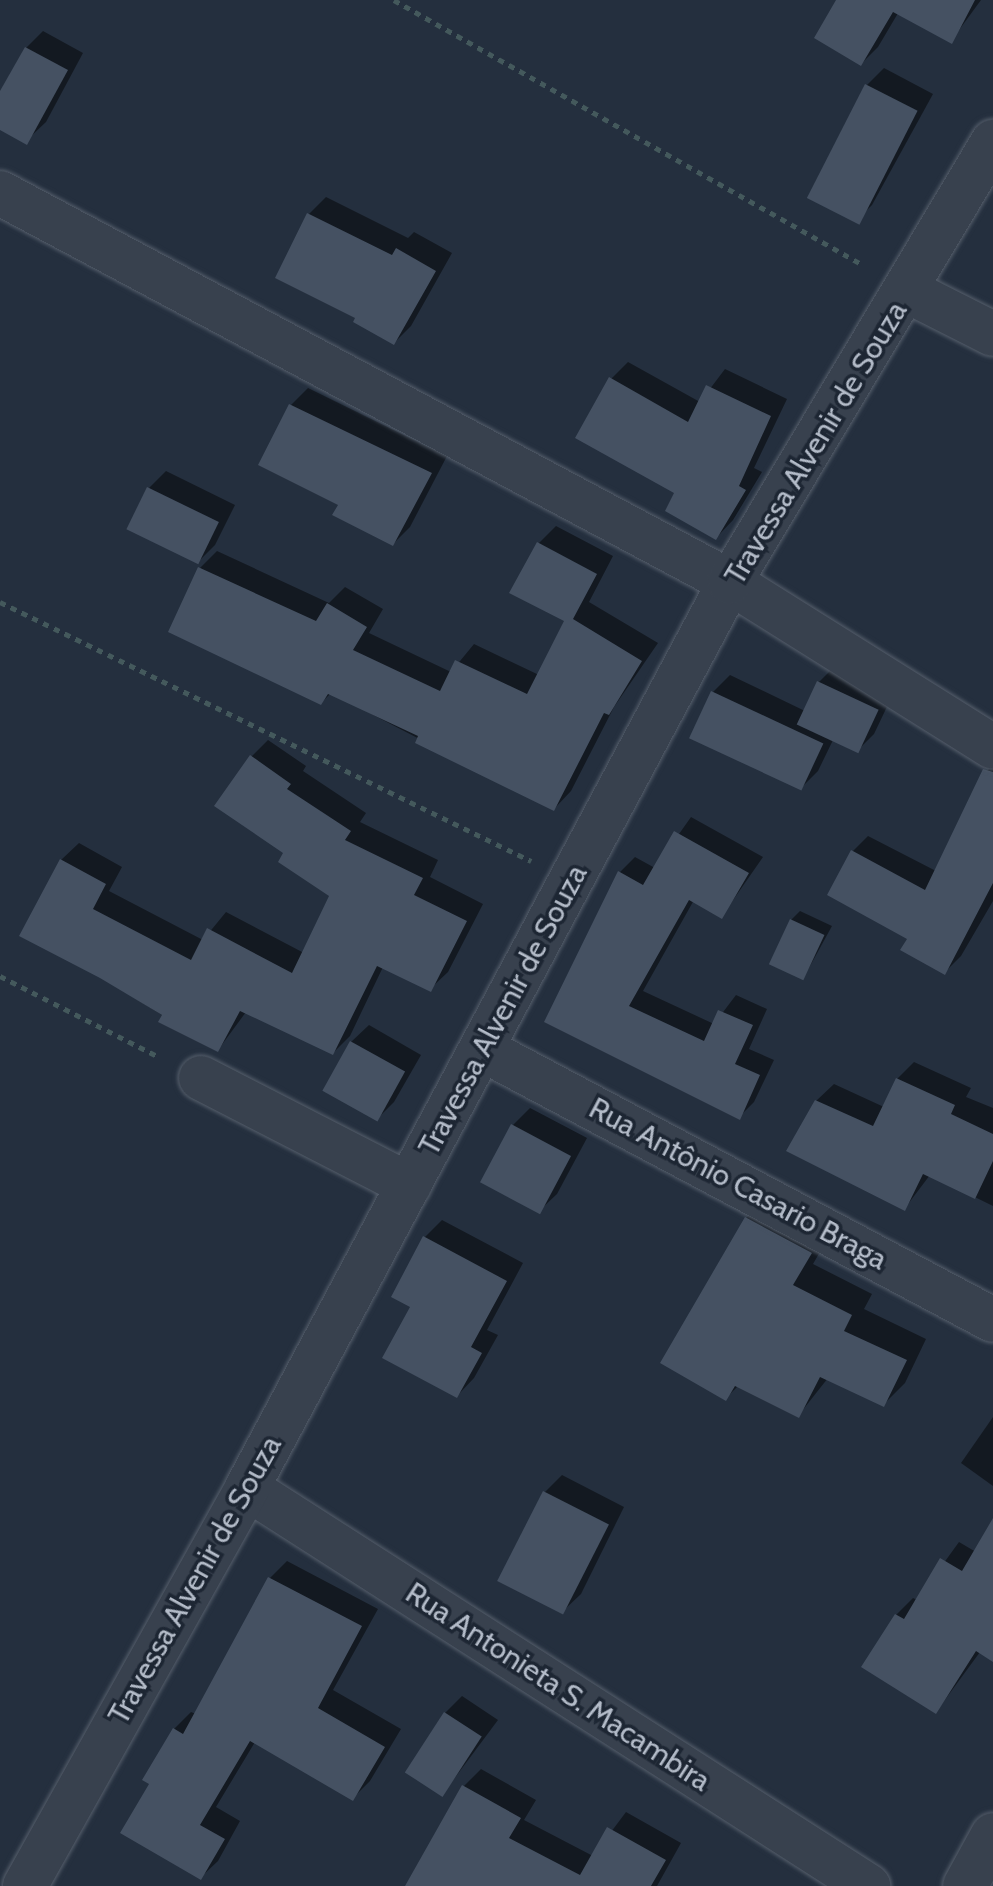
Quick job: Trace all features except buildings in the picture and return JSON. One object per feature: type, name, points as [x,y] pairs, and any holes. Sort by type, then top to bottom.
[{"type":"street","name":"Travessa Alvenir de Souza","points":[[25,1886],[247,1488],[730,582],[908,291],[993,142]]},
{"type":"street","points":[[0,193],[730,582],[993,747]]},
{"type":"street","points":[[908,291],[993,334]]},
{"type":"street","name":"Rua Antônio Casario Braga","points":[[482,1049],[993,1320]]},
{"type":"street","points":[[201,1078],[409,1185]]},
{"type":"street","name":"Rua Antonieta S. Macambira","points":[[247,1488],[868,1886]]},
{"type":"street","points":[[965,1886],[993,1835]]},
{"type":"path","points":[[394,0],[908,291]]},
{"type":"path","points":[[0,602],[572,881]]},
{"type":"path","points":[[0,976],[201,1078]]}]
